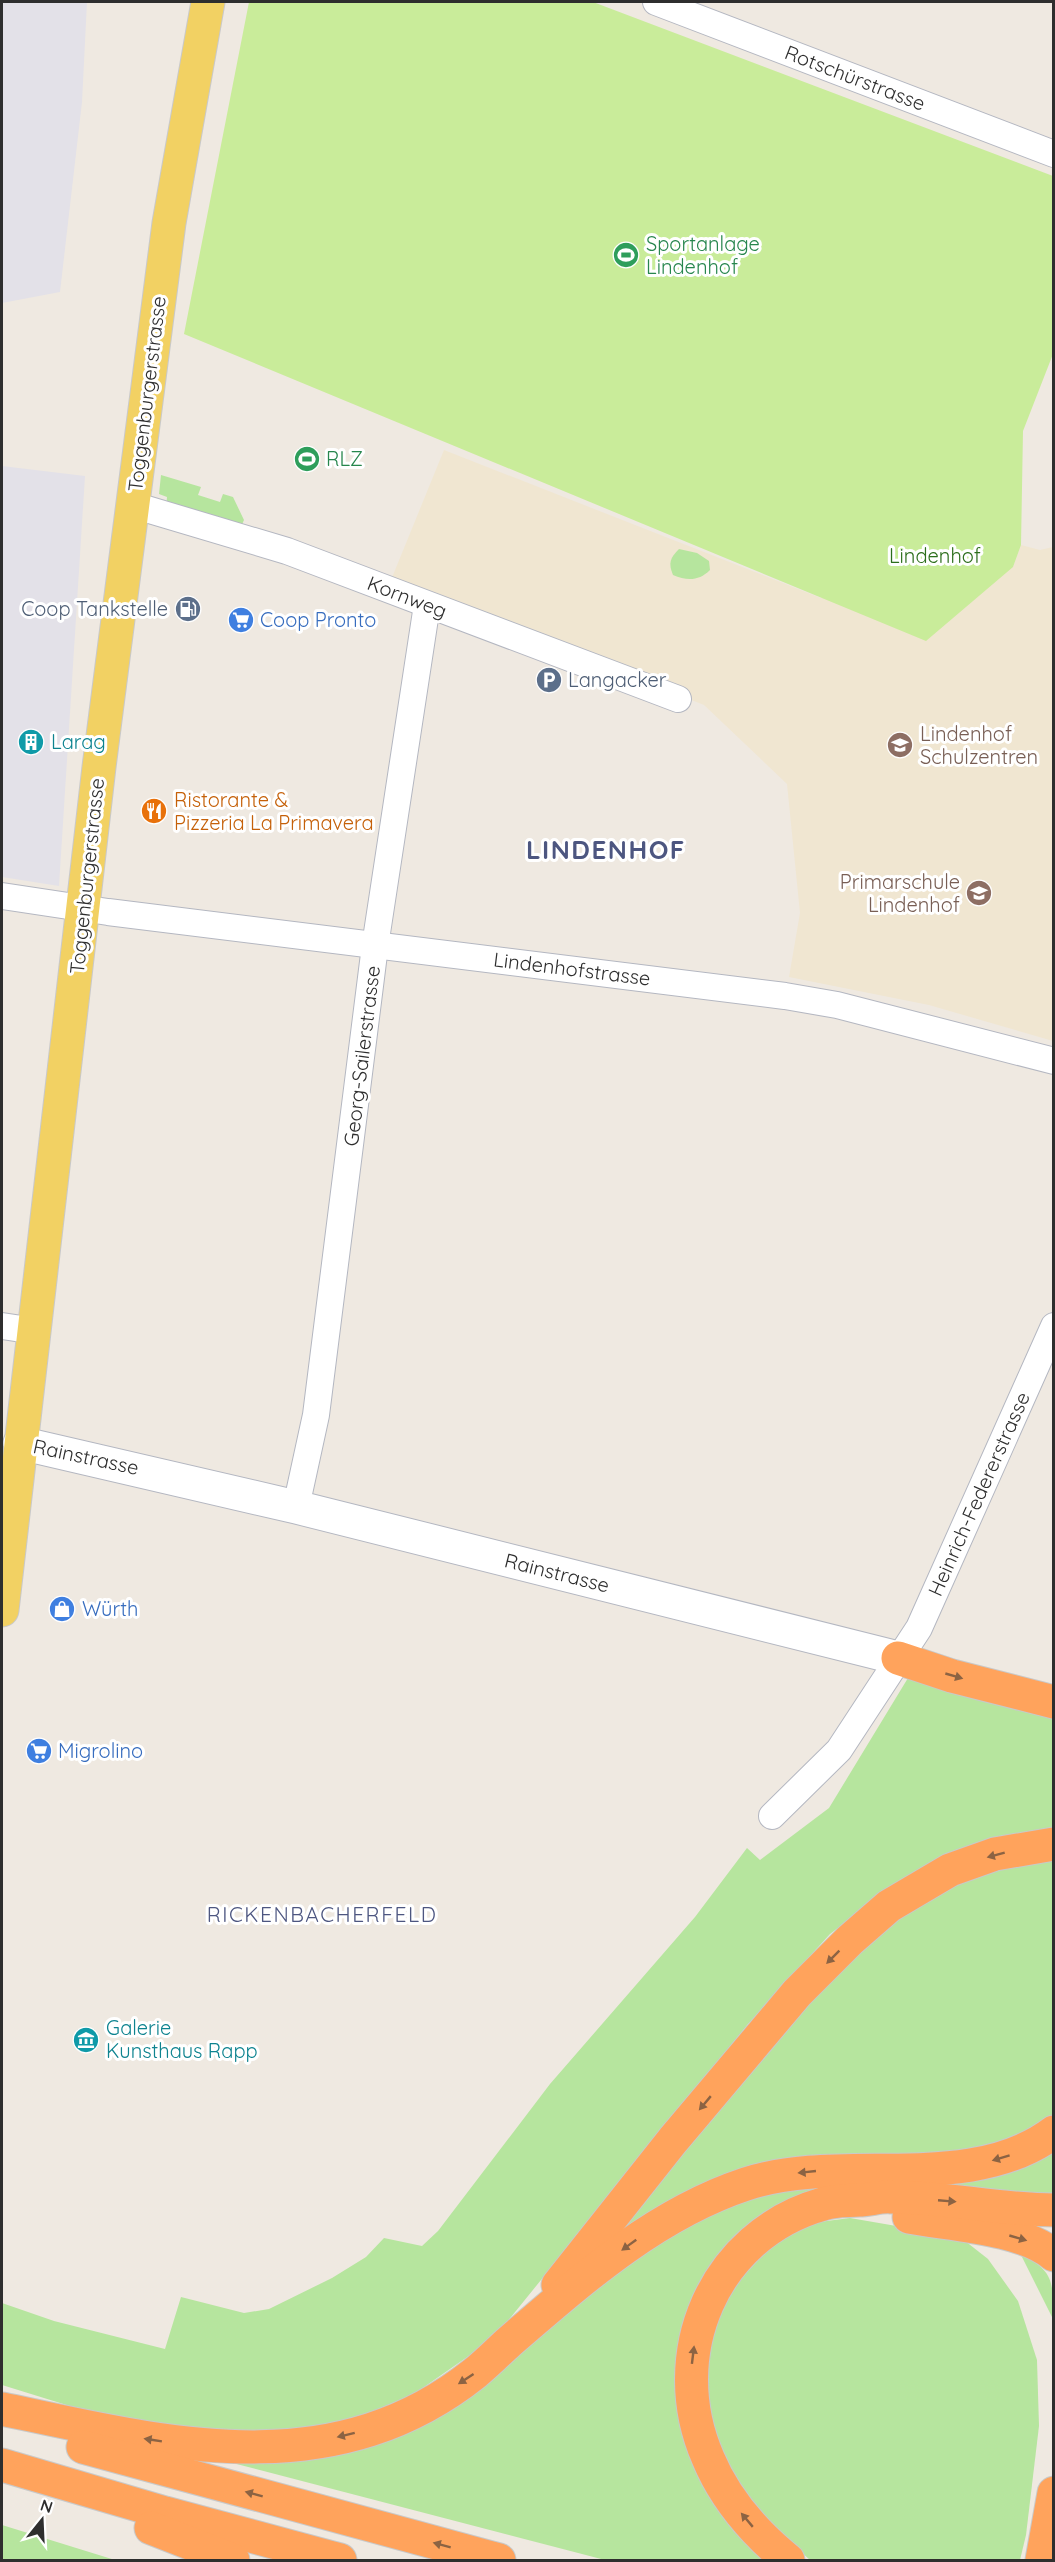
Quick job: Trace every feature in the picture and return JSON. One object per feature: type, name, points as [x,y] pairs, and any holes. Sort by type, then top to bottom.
[{"type":"highway","points":[[898,1658],[952,1676],[1053,1702]]},
{"type":"highway","points":[[510,2341],[797,1993],[850,1940],[889,1906],[950,1870],[995,1854],[1053,1844]]},
{"type":"highway","points":[[2,2409],[173,2443],[250,2448],[284,2446],[348,2435],[380,2426],[418,2409],[474,2374],[510,2341],[617,2254],[653,2228],[690,2207],[731,2189],[751,2182],[804,2172],[973,2164],[1010,2155],[1053,2132]]},
{"type":"highway","points":[[788,2560],[759,2535],[723,2488],[707,2457],[698,2427],[692,2395],[692,2361],[704,2310],[717,2283],[749,2244],[798,2213],[826,2203],[889,2196],[1053,2210]]},
{"type":"highway","points":[[860,2200],[888,2213],[981,2228],[1026,2240],[1053,2255]]},
{"type":"highway","points":[[2,2424],[498,2560]]},
{"type":"highway","points":[[2,2465],[233,2560]]},
{"type":"highway","points":[[2,2465],[165,2513],[340,2560]]},
{"type":"highway","points":[[1042,2560],[1053,2493]]},
{"type":"main road","name":"Toggenburgerstrasse","points":[[2,1610],[85,908],[99,767],[169,224],[208,2]]},
{"type":"street","name":"Rotschürstrasse","points":[[656,2],[1053,154]]},
{"type":"street","name":"Kornweg","points":[[133,505],[287,551],[678,699]]},
{"type":"street","name":"Georg-Sailerstrasse","points":[[296,1507],[316,1415],[375,946],[427,605]]},
{"type":"street","name":"Lindenhofstrasse","points":[[2,896],[375,946],[785,996],[837,1005],[1053,1061]]},
{"type":"street","points":[[2,1326],[35,1331]]},
{"type":"street","name":"Heinrich-Federerstrasse","points":[[898,1658],[919,1628],[1053,1326]]},
{"type":"street","name":"Rainstrasse","points":[[20,1443],[296,1507],[898,1658]]},
{"type":"street","points":[[772,1816],[839,1750],[898,1658]]},
{"type":"shaded area","points":[[2,2],[87,2],[82,102],[60,292],[2,303]]},
{"type":"shaded area","name":"Lindenhof Schulzentren","points":[[444,450],[821,598],[1013,567],[1021,545],[1040,550],[1053,547],[1053,1041],[929,1005],[789,977],[800,913],[787,784],[704,705],[391,580]]},
{"type":"shaded area","points":[[2,466],[85,476],[59,886],[2,877]]},
{"type":"green space","name":"Sportanlage Lindenhof","points":[[249,2],[593,2],[1053,176],[1053,354],[1023,431],[1021,545],[1013,567],[926,641],[184,334]]},
{"type":"green space","points":[[161,475],[201,487],[198,495],[220,502],[223,494],[233,497],[244,520],[239,531],[166,508],[167,497],[159,494]]},
{"type":"green space","points":[[679,549],[697,553],[709,561],[710,570],[693,579],[673,575],[671,561]]},
{"type":"green space","points":[[908,1678],[1053,1715],[1053,1829],[1000,1836],[956,1850],[890,1888],[830,1934],[748,2024],[507,2322],[483,2346],[414,2394],[354,2419],[274,2434],[141,2424],[73,2407],[2,2385],[2,2303],[54,2321],[165,2349],[181,2297],[244,2313],[269,2309],[332,2278],[366,2257],[384,2238],[422,2246],[438,2231],[550,2084],[695,1917],[747,1848],[760,1860],[829,1808]]},
{"type":"green space","points":[[1053,1852],[1052,2116],[1021,2136],[953,2155],[888,2156],[606,2239],[831,1965],[950,1878]]},
{"type":"green space","points":[[1053,2146],[1053,2201],[799,2199],[763,2214],[742,2231],[680,2387],[772,2560],[605,2560],[221,2460],[330,2451],[651,2241],[763,2190]]},
{"type":"green space","points":[[850,2218],[960,2237],[988,2259],[1018,2301],[1037,2360],[1039,2426],[1026,2535],[1020,2560],[810,2560],[768,2522],[723,2462],[711,2428],[704,2347],[721,2301],[778,2238],[819,2222]]},
{"type":"green space","points":[[1020,2253],[1040,2266],[1050,2279],[1053,2319]]},
{"type":"green space","points":[[2,2525],[115,2560],[2,2560]]},
{"type":"place","name":"Sportanlage Lindenhof","points":[[626,255]]},
{"type":"place","name":"RLZ","points":[[307,459]]},
{"type":"place","name":"Coop Tankstelle","points":[[188,609]]},
{"type":"place","name":"Coop Pronto","points":[[241,620]]},
{"type":"place","name":"Langacker","points":[[549,680]]},
{"type":"place","name":"Larag","points":[[31,742]]},
{"type":"place","name":"Lindenhof Schulzentren","points":[[900,745]]},
{"type":"place","name":"Ristorante & Pizzeria La Primavera","points":[[154,811]]},
{"type":"place","name":"Primarschule Lindenhof","points":[[979,893]]},
{"type":"place","name":"Würth","points":[[62,1609]]},
{"type":"place","name":"Migrolino","points":[[39,1751]]},
{"type":"place","name":"Galerie Kunsthaus Rapp","points":[[86,2040]]},
{"type":"district","name":"LINDENHOF","points":[[606,850]]},
{"type":"district","name":"RICKENBACHERFELD","points":[[322,1915]]},
{"type":"park label","name":"Lindenhof","points":[[935,556]]}]
